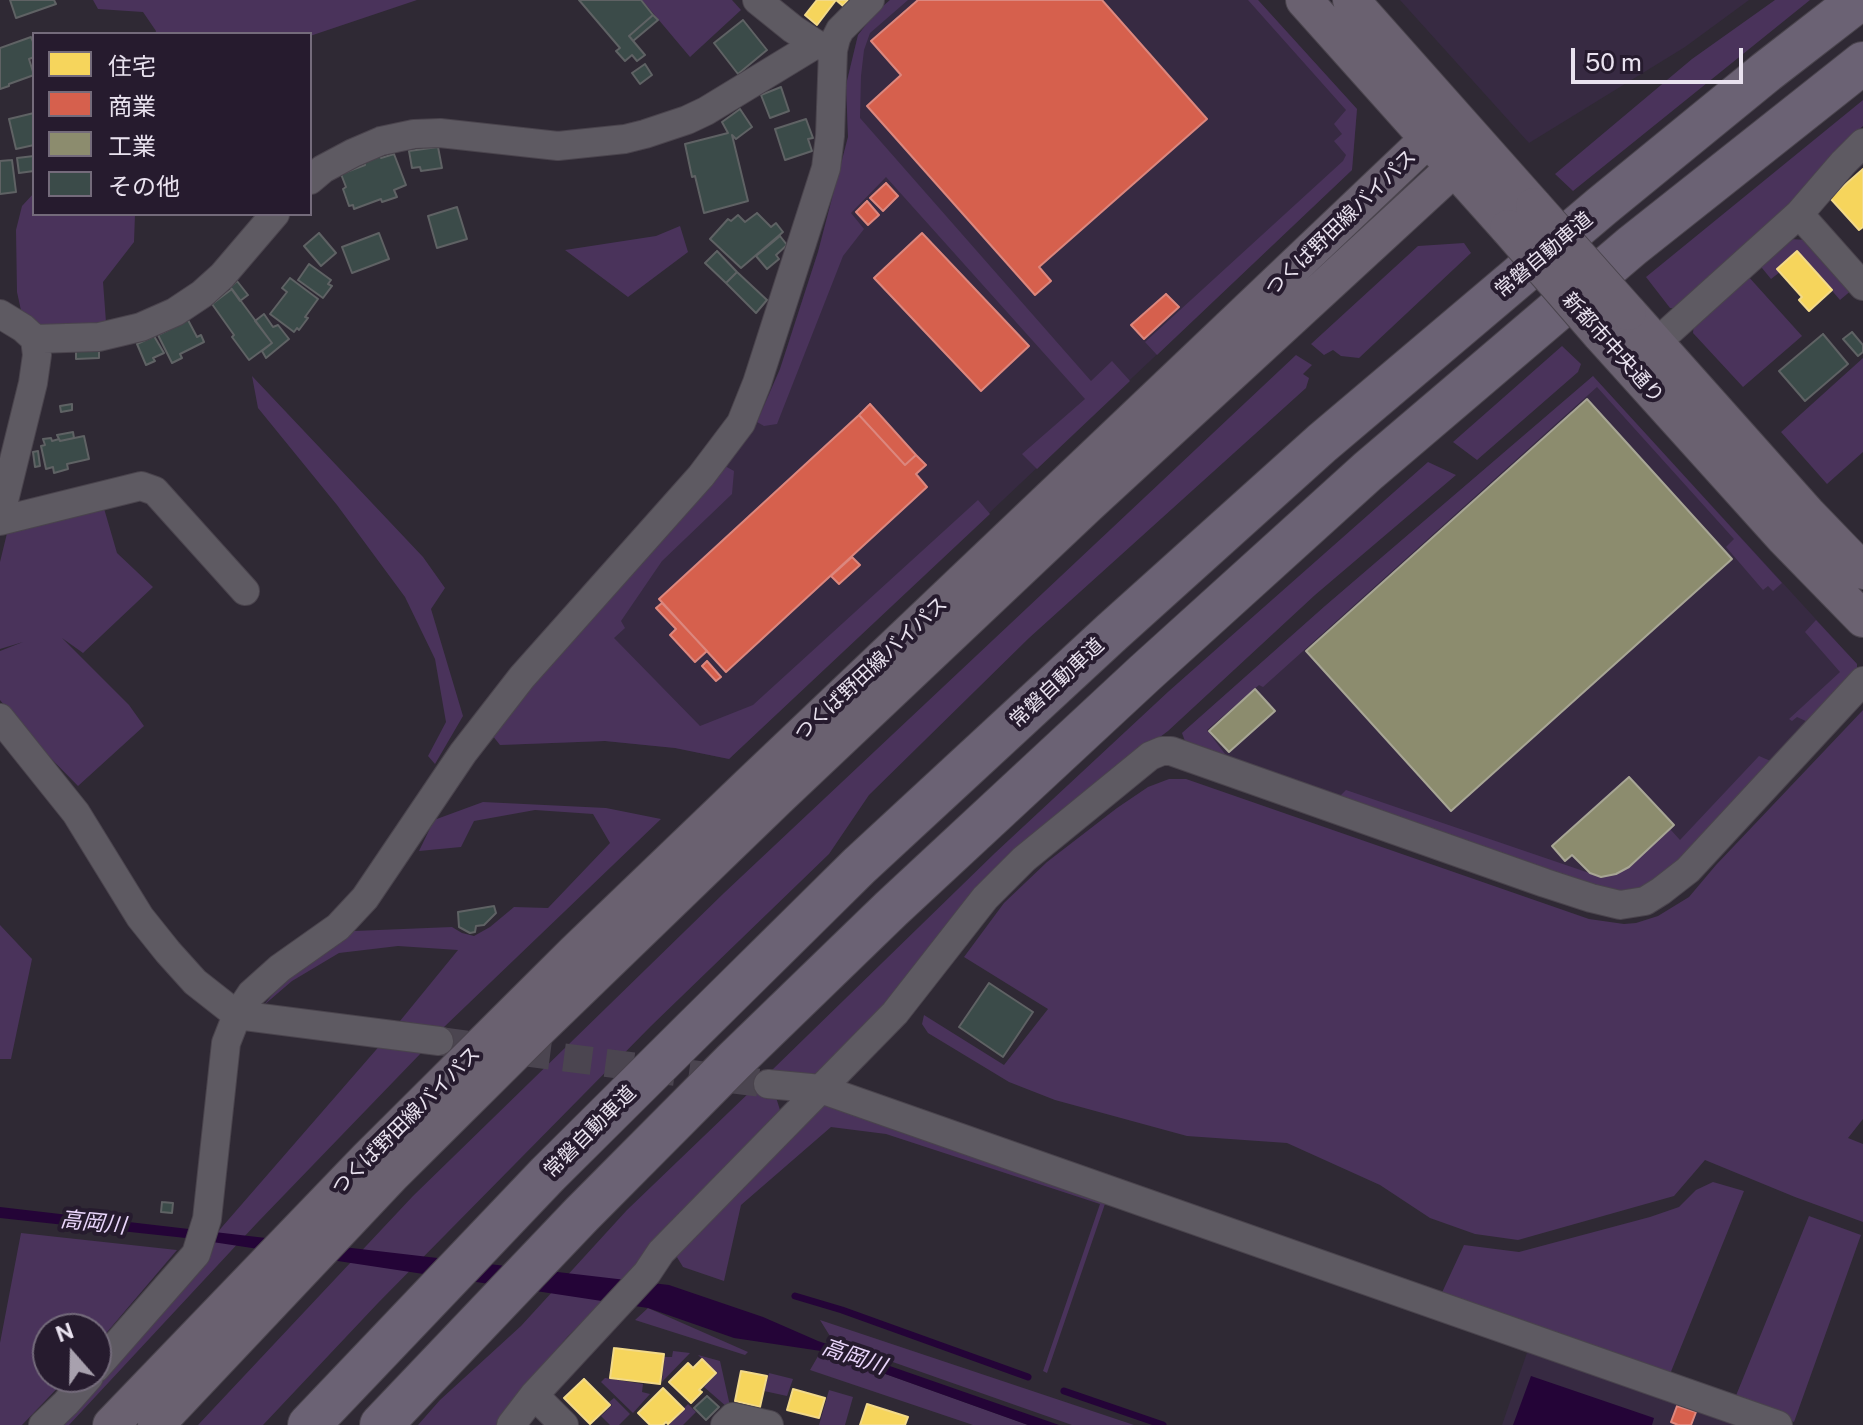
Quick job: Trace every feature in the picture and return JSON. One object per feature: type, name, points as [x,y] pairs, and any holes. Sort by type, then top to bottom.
[{"type":"highway","name":"常磐自動車道","points":[[309,1425],[548,1174],[859,866],[1112,632],[1346,422],[1602,206],[1859,0]]},
{"type":"highway","points":[[381,1425],[581,1215],[722,1073],[891,909],[1145,673],[1368,471],[1632,246],[1863,63]]},
{"type":"main road","name":"新都市中央通り","points":[[1304,0],[1454,168],[1521,217]]},
{"type":"main road","name":"新都市中央通り","points":[[1351,0],[1467,131],[1521,217],[1614,323],[1784,538],[1863,619]]},
{"type":"main road","name":"つくば野田線バイパス","points":[[111,1425],[357,1170],[575,952],[1428,139],[1467,131]]},
{"type":"main road","name":"つくば野田線バイパス","points":[[156,1425],[393,1174],[553,1015],[1087,506],[1454,168],[1467,131]]},
{"type":"main road","name":"新都市中央通り","points":[[1614,323],[1656,343],[1807,513],[1863,571]]},
{"type":"street","points":[[757,0],[793,29],[825,47]]},
{"type":"street","points":[[312,178],[353,153],[381,141],[414,134],[440,133],[558,146],[645,134],[706,111],[825,47],[870,0]]},
{"type":"street","points":[[112,1350],[196,1254],[207,1219],[226,1043],[237,1015],[251,994],[280,968],[338,927],[365,898],[463,753],[522,677],[701,476],[741,423],[757,383],[826,168],[830,136],[825,47]]},
{"type":"street","points":[[1656,343],[1799,214],[1863,143]]},
{"type":"street","points":[[1799,214],[1863,286]]},
{"type":"street","points":[[35,339],[99,337],[141,327],[175,312],[222,276],[273,216]]},
{"type":"street","points":[[0,314],[35,339],[37,355],[0,519],[141,486],[155,491],[245,591]]},
{"type":"street","points":[[511,1425],[534,1395],[647,1273],[661,1252],[895,1013],[985,898],[1024,859],[1150,756],[1171,751],[1557,887],[1620,905],[1645,901],[1688,870],[1863,681]]},
{"type":"street","points":[[0,718],[76,813],[149,929],[195,982],[237,1015],[439,1041]]},
{"type":"street","points":[[768,1084],[821,1089],[1778,1425]]},
{"type":"street","points":[[43,1425],[75,1393]]},
{"type":"street","points":[[534,1395],[564,1425]]},
{"type":"street","points":[[725,1425],[733,1417],[769,1425]]},
{"type":"shaded area","points":[[93,0],[417,0],[312,35],[312,32],[156,32],[143,12],[98,9]]},
{"type":"shaded area","points":[[642,0],[732,0],[741,10],[690,57]]},
{"type":"shaded area","points":[[890,0],[1258,0],[1357,109],[1352,170],[729,759],[675,748],[605,741],[500,745],[752,431],[780,369],[818,252],[848,137],[846,85],[858,35]]},
{"type":"shaded area","points":[[890,0],[908,0],[870,33],[864,50],[860,118],[1091,381],[1112,361],[1130,381],[1037,469],[1022,454],[1085,399],[886,177],[851,213],[864,229],[843,256],[777,424],[764,426],[757,422],[780,369],[818,252],[848,137],[846,85],[858,35]]},
{"type":"shaded area","points":[[1248,0],[1258,0],[1357,109],[1352,170],[1157,355],[1145,342],[1346,155],[1334,141],[1342,134],[1334,124],[1346,110]]},
{"type":"shaded area","points":[[1400,0],[1749,0],[1685,47],[1529,143]]},
{"type":"shaded area","points":[[1775,0],[1810,0],[1573,191],[1555,174],[1692,59]]},
{"type":"shaded area","points":[[1863,100],[1863,126],[1838,149],[1805,191],[1681,308],[1670,308],[1646,277]]},
{"type":"shaded area","points":[[32,195],[32,216],[135,216],[134,242],[103,282],[106,322],[46,329],[22,315],[17,292],[16,230],[22,206]]},
{"type":"shaded area","points":[[680,226],[688,252],[628,297],[565,250],[656,236]]},
{"type":"shaded area","points":[[1789,239],[1807,240],[1853,289],[1840,300],[1797,250],[1777,268],[1780,272],[1771,279],[1761,263]]},
{"type":"shaded area","points":[[1464,243],[1471,253],[1359,358],[1341,356],[1333,350],[1324,355],[1311,344],[1418,246]]},
{"type":"shaded area","points":[[1747,275],[1802,336],[1743,387],[1693,333],[1694,322]]},
{"type":"shaded area","points":[[1562,346],[1581,364],[1578,372],[1477,460],[1453,442]]},
{"type":"shaded area","points":[[1296,355],[1312,365],[1303,374],[1309,378],[1306,388],[1029,638],[869,795],[829,854],[651,1026],[378,1303],[263,1425],[198,1425],[413,1196],[724,893]]},
{"type":"shaded area","points":[[1863,358],[1863,452],[1827,484],[1781,432]]},
{"type":"shaded area","points":[[252,376],[423,557],[445,588],[431,609],[463,716],[435,764],[428,756],[446,722],[435,659],[405,597],[337,505],[258,408]]},
{"type":"shaded area","points":[[1593,376],[1857,664],[1857,673],[1669,872],[1625,893],[1186,745],[1182,733]]},
{"type":"shaded area","points":[[1593,376],[1782,583],[1773,591],[1768,586],[1763,590],[1726,547],[1734,539],[1597,387],[1263,687],[1259,685],[1207,730],[1228,758],[1187,746],[1182,733]]},
{"type":"shaded area","points":[[1428,462],[1456,475],[1315,595],[1168,731],[1075,801],[830,1070],[816,1074],[770,1072],[995,853],[1169,691]]},
{"type":"shaded area","points":[[725,466],[734,471],[732,494],[662,561],[621,621],[625,628],[614,638],[700,726],[753,705],[978,500],[990,514],[729,759],[675,748],[605,741],[500,745],[492,735],[523,696]]},
{"type":"shaded area","points":[[103,505],[117,553],[153,587],[83,653],[62,638],[129,705],[144,726],[78,786],[29,736],[0,700],[0,651],[23,642],[0,649],[0,562],[9,525]]},
{"type":"shaded area","points":[[1816,620],[1857,664],[1857,673],[1810,723],[1797,717],[1792,721],[1789,719],[1840,672],[1805,632]]},
{"type":"shaded area","points":[[1863,710],[1863,1119],[1848,1138],[1863,1144],[1863,1222],[1705,1160],[1674,1196],[1518,1240],[1475,1234],[1430,1218],[1380,1185],[1287,1143],[1187,1136],[1055,1100],[1009,1082],[928,1033],[922,1024],[924,1015],[1004,1065],[1048,1009],[964,957],[1004,903],[1047,862],[1117,808],[1148,787],[1169,779],[1186,779],[1589,919],[1636,923],[1658,916],[1689,897]]},
{"type":"shaded area","points":[[1759,756],[1773,762],[1669,872],[1646,889],[1625,893],[1598,891],[1337,799],[1346,790],[1601,877],[1629,867],[1670,829],[1680,840]]},
{"type":"shaded area","points":[[483,802],[606,808],[661,819],[443,1028],[400,1021],[458,950],[398,946],[339,953],[292,981],[264,1005],[287,977],[354,931],[452,927],[474,936],[514,907],[548,908],[610,843],[593,814],[535,810],[474,821],[461,847],[419,851],[434,820]]},
{"type":"shaded area","points":[[0,925],[32,959],[11,1059],[0,1059]]},
{"type":"shaded area","points":[[382,1043],[422,1052],[112,1379],[112,1361],[222,1227]]},
{"type":"shaded area","points":[[754,1088],[774,1091],[780,1110],[769,1129],[568,1336],[497,1425],[418,1425],[440,1400],[521,1326],[627,1210]]},
{"type":"shaded area","points":[[825,1100],[1107,1198],[1047,1373],[1043,1371],[1100,1204],[886,1134],[831,1127],[741,1205],[724,1281],[683,1267],[675,1254]]},
{"type":"shaded area","points":[[1713,1182],[1744,1191],[1668,1379],[1439,1299],[1464,1245],[1519,1252],[1679,1207],[1696,1190]]},
{"type":"shaded area","points":[[1809,1216],[1861,1235],[1794,1422],[1735,1398]]},
{"type":"shaded area","points":[[21,1233],[177,1250],[112,1326],[112,1313],[32,1313],[32,1393],[53,1393],[22,1425],[0,1425],[0,1343]]},
{"type":"shaded area","points":[[648,1308],[748,1352],[745,1355],[635,1320]]},
{"type":"shaded area","points":[[820,1320],[1134,1425],[1072,1425],[833,1341]]},
{"type":"shaded area","points":[[1530,1344],[1735,1417],[1732,1425],[1502,1425]]},
{"type":"shaded area","points":[[673,1351],[690,1353],[662,1382],[664,1357],[672,1357]]},
{"type":"shaded area","points":[[821,1351],[1028,1425],[973,1425],[810,1370]]},
{"type":"shaded area","points":[[698,1355],[720,1361],[730,1406],[727,1407],[704,1387],[717,1373]]},
{"type":"shaded area","points":[[769,1373],[793,1379],[787,1396],[764,1391]]},
{"type":"shaded area","points":[[605,1378],[643,1384],[642,1392],[650,1394],[633,1413],[601,1382]]},
{"type":"shaded area","points":[[829,1390],[853,1397],[845,1425],[819,1425]]},
{"type":"shaded area","points":[[99,1393],[69,1425],[62,1425],[85,1394]]},
{"type":"shaded area","points":[[614,1398],[630,1414],[619,1425],[610,1425],[601,1416],[612,1405],[609,1402]]},
{"type":"shaded area","points":[[688,1404],[696,1412],[683,1425],[668,1425]]},
{"type":"water","name":"高岡川","points":[[0,1207],[669,1285],[1059,1425],[1028,1425],[821,1351],[734,1338],[648,1308],[186,1238],[0,1218]]},
{"type":"water","points":[[1531,1376],[1654,1418],[1652,1425],[1513,1425]]},
{"type":"building: 住宅","points":[[817,0],[836,0],[817,25],[805,15]]},
{"type":"building: 住宅","points":[[1863,169],[1863,227],[1859,230],[1830,198]]},
{"type":"building: 住宅","points":[[1797,251],[1832,290],[1809,311],[1799,300],[1802,297],[1777,269]]},
{"type":"building: 住宅","points":[[614,1348],[664,1354],[660,1384],[610,1378]]},
{"type":"building: 住宅","points":[[702,1359],[716,1373],[691,1403],[669,1382],[688,1363],[693,1368]]},
{"type":"building: 住宅","points":[[741,1371],[767,1376],[760,1407],[735,1401]]},
{"type":"building: 住宅","points":[[584,1379],[610,1405],[590,1424],[564,1398]]},
{"type":"building: 住宅","points":[[663,1388],[684,1409],[668,1424],[650,1425],[638,1413]]},
{"type":"building: 住宅","points":[[793,1389],[825,1398],[819,1418],[787,1410]]},
{"type":"building: 住宅","points":[[867,1404],[908,1417],[905,1425],[860,1425]]},
{"type":"building: 商業","points":[[918,0],[1102,0],[1207,119],[1039,267],[1051,281],[1035,295],[867,106],[901,75],[871,41]]},
{"type":"building: 商業","points":[[886,183],[898,196],[883,211],[870,198]]},
{"type":"building: 商業","points":[[867,201],[879,215],[868,225],[856,212]]},
{"type":"building: 商業","points":[[922,233],[1029,346],[981,391],[874,278]]},
{"type":"building: 商業","points":[[1166,294],[1179,307],[1144,339],[1131,325]]},
{"type":"building: 商業","points":[[870,404],[916,455],[905,465],[859,415]]},
{"type":"building: 商業","points":[[859,415],[905,465],[916,455],[926,465],[916,474],[927,487],[726,672],[659,599]]},
{"type":"building: 商業","points":[[852,557],[860,565],[839,584],[831,576]]},
{"type":"building: 商業","points":[[662,603],[707,651],[695,662],[670,635],[676,629],[656,608]]},
{"type":"building: 商業","points":[[707,661],[721,677],[716,681],[702,666]]},
{"type":"building: 商業","points":[[1677,1406],[1696,1412],[1691,1425],[1671,1422]]},
{"type":"building: 工業","points":[[1587,399],[1732,559],[1451,811],[1306,651]]},
{"type":"building: 工業","points":[[1255,689],[1275,711],[1229,752],[1209,731]]},
{"type":"building: 工業","points":[[1629,777],[1674,825],[1629,867],[1616,874],[1601,877],[1590,873],[1572,855],[1565,861],[1552,846]]},
{"type":"building: その他","points":[[10,0],[54,0],[56,4],[16,18]]},
{"type":"building: その他","points":[[579,0],[641,0],[653,15],[629,36],[645,55],[637,61],[632,55],[625,61],[616,51],[620,48]]},
{"type":"building: その他","points":[[653,15],[658,20],[633,41],[629,36]]},
{"type":"building: その他","points":[[743,20],[767,50],[738,74],[714,43]]},
{"type":"building: その他","points":[[31,37],[32,58],[29,59],[32,76],[0,89],[0,48]]},
{"type":"building: その他","points":[[645,64],[652,75],[640,84],[632,73]]},
{"type":"building: その他","points":[[781,87],[789,111],[770,118],[761,95]]},
{"type":"building: その他","points":[[740,109],[752,127],[736,139],[732,135],[748,201],[704,213],[685,144],[728,133],[722,122]]},
{"type":"building: その他","points":[[32,113],[32,145],[16,149],[9,119]]},
{"type":"building: その他","points":[[806,119],[813,138],[808,139],[812,151],[785,160],[775,129]]},
{"type":"building: その他","points":[[438,147],[442,168],[421,171],[420,167],[412,168],[409,151]]},
{"type":"building: その他","points":[[394,154],[406,185],[394,190],[397,197],[354,209],[353,205],[349,206],[341,174],[365,165],[364,161]]},
{"type":"building: その他","points":[[32,156],[32,171],[19,173],[17,158]]},
{"type":"building: その他","points":[[12,160],[16,192],[0,194],[0,161]]},
{"type":"building: その他","points":[[457,207],[467,239],[437,248],[428,216]]},
{"type":"building: その他","points":[[757,213],[771,227],[776,223],[783,232],[741,268],[710,239],[728,219],[731,221],[738,215],[745,222]]},
{"type":"building: その他","points":[[319,233],[336,253],[321,266],[304,246]]},
{"type":"building: その他","points":[[379,233],[389,259],[352,273],[342,247]]},
{"type":"building: その他","points":[[780,236],[787,245],[776,255],[779,259],[767,269],[756,256]]},
{"type":"building: その他","points":[[717,251],[737,272],[726,283],[705,263]]},
{"type":"building: その他","points":[[309,264],[331,280],[328,284],[332,286],[323,298],[298,280]]},
{"type":"building: その他","points":[[737,272],[767,300],[756,313],[726,283]]},
{"type":"building: その他","points":[[290,278],[318,299],[305,317],[308,318],[294,332],[270,314],[287,292],[282,288]]},
{"type":"building: その他","points":[[237,281],[248,295],[240,301],[230,287]]},
{"type":"building: その他","points":[[232,289],[272,343],[249,360],[212,304]]},
{"type":"building: その他","points":[[264,314],[273,327],[278,325],[289,339],[266,358],[262,351],[272,343],[255,321]]},
{"type":"building: その他","points":[[188,320],[197,337],[201,335],[204,342],[180,354],[182,358],[172,363],[158,335]]},
{"type":"building: その他","points":[[1852,332],[1863,345],[1863,352],[1858,356],[1843,339]]},
{"type":"building: その他","points":[[1823,334],[1848,364],[1805,401],[1779,371]]},
{"type":"building: その他","points":[[154,336],[164,353],[146,365],[137,344]]},
{"type":"building: その他","points":[[99,349],[99,358],[76,359],[76,350]]},
{"type":"building: その他","points":[[72,404],[72,410],[61,412],[60,406]]},
{"type":"building: その他","points":[[73,432],[74,438],[60,441],[57,435]]},
{"type":"building: その他","points":[[84,436],[89,459],[67,464],[68,469],[54,473],[53,467],[46,469],[41,446],[45,445],[43,439],[60,441]]},
{"type":"building: その他","points":[[38,451],[40,466],[35,467],[33,452]]},
{"type":"building: その他","points":[[494,906],[496,913],[484,925],[476,926],[475,932],[470,933],[459,927],[458,912]]},
{"type":"building: その他","points":[[989,983],[1033,1012],[1003,1057],[959,1027]]},
{"type":"building: その他","points":[[162,1202],[173,1203],[172,1213],[161,1212]]},
{"type":"building: その他","points":[[707,1396],[719,1407],[706,1420],[694,1408]]},
{"type":"waterway","points":[[795,1296],[1028,1377]]},
{"type":"waterway","points":[[1064,1391],[1163,1425]]},
{"type":"tunnel","points":[[439,1041],[768,1084]]}]
